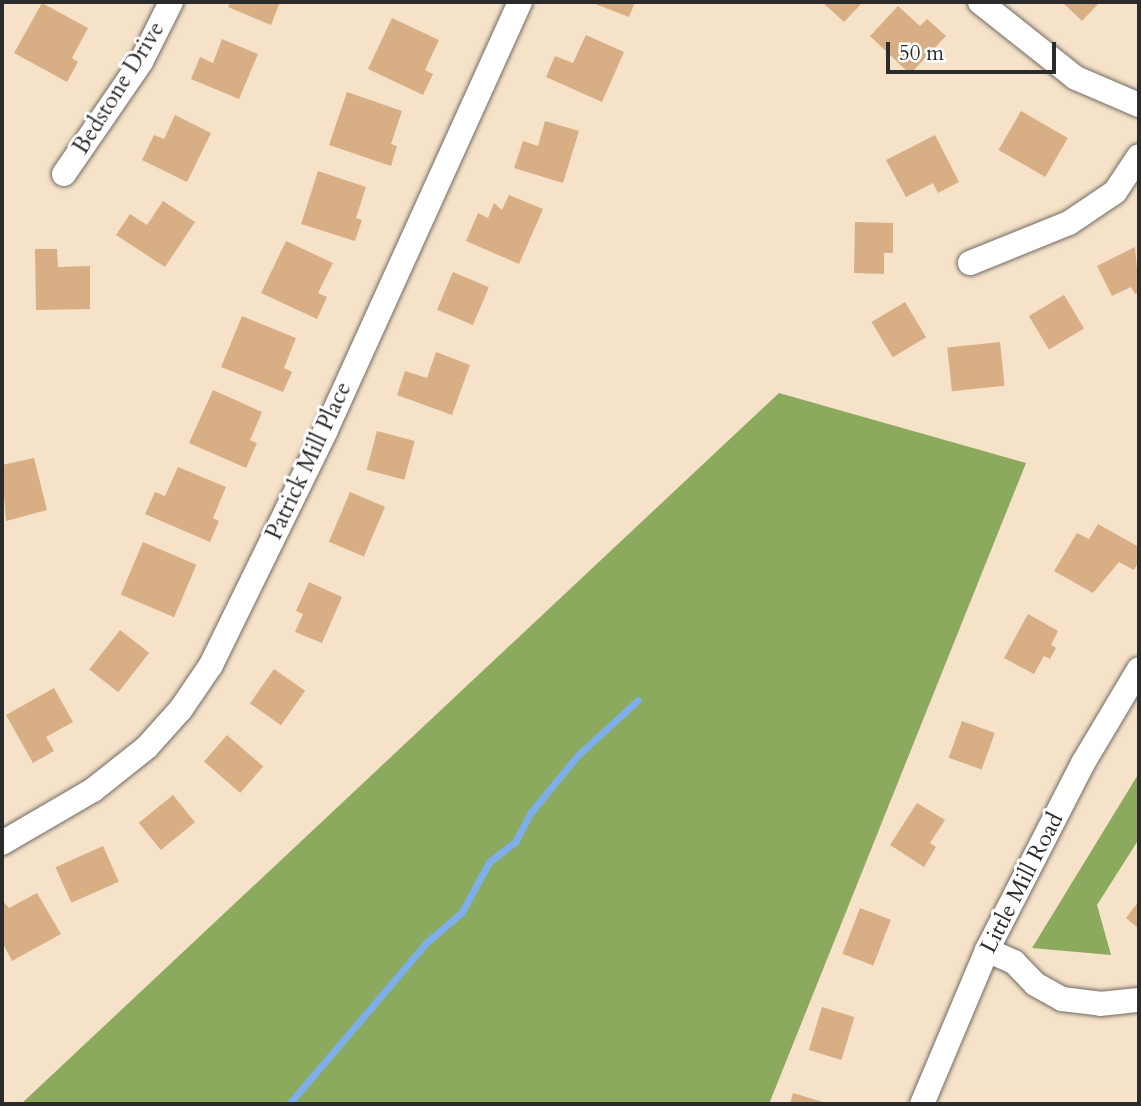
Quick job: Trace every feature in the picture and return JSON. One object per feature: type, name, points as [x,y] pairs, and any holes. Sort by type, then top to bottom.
[{"type":"street","name":"Bedstone Drive","points":[[64,174],[141,62],[171,2]]},
{"type":"street","name":"Patrick Mill Place","points":[[2,843],[93,790],[147,747],[181,709],[211,665],[325,432],[520,2]]},
{"type":"street","points":[[980,2],[1076,78],[1139,105]]},
{"type":"street","points":[[970,263],[1069,223],[1115,192],[1139,156]]},
{"type":"street","name":"Little Mill Road","points":[[922,1104],[987,950],[1083,763],[1139,669]]},
{"type":"street","points":[[987,950],[1014,962],[1035,984],[1062,999],[1100,1004],[1139,1000]]},
{"type":"green space","points":[[779,393],[1026,463],[769,1104],[21,1104]]},
{"type":"green space","points":[[1139,773],[1139,839],[1097,905],[1111,955],[1032,948]]},
{"type":"building","points":[[231,2],[280,2],[271,25],[228,7]]},
{"type":"building","points":[[590,2],[635,2],[629,17]]},
{"type":"building","points":[[822,2],[863,2],[844,22]]},
{"type":"building","points":[[1062,2],[1100,2],[1082,21]]},
{"type":"building","points":[[42,3],[88,28],[72,58],[78,62],[67,82],[14,53]]},
{"type":"building","points":[[898,6],[920,26],[927,19],[946,36],[910,74],[870,36]]},
{"type":"building","points":[[392,18],[439,40],[425,70],[433,74],[423,95],[368,69]]},
{"type":"building","points":[[586,35],[624,52],[602,102],[546,77],[555,56],[573,63]]},
{"type":"building","points":[[222,39],[258,54],[239,99],[191,79],[200,57],[213,63]]},
{"type":"building","points":[[347,92],[402,111],[391,144],[397,146],[391,166],[329,145]]},
{"type":"building","points":[[1021,111],[1068,138],[1045,177],[998,150]]},
{"type":"building","points":[[175,115],[211,133],[187,182],[142,160],[154,135],[164,139]]},
{"type":"building","points":[[545,121],[579,131],[563,183],[514,168],[523,141],[538,146]]},
{"type":"building","points":[[935,135],[959,182],[938,193],[933,183],[906,197],[886,160]]},
{"type":"building","points":[[318,171],[366,187],[356,218],[362,220],[355,241],[301,224]]},
{"type":"building","points":[[509,195],[543,209],[519,264],[466,241],[478,213],[488,218],[494,203],[502,210]]},
{"type":"building","points":[[163,201],[195,222],[165,267],[116,235],[130,214],[147,225]]},
{"type":"building","points":[[855,222],[893,223],[893,253],[884,253],[884,274],[854,273]]},
{"type":"building","points":[[286,241],[333,263],[318,293],[327,297],[317,319],[261,293]]},
{"type":"building","points":[[1135,247],[1139,292],[1135,294],[1131,287],[1112,296],[1097,266]]},
{"type":"building","points":[[35,249],[57,249],[58,267],[90,266],[90,309],[36,310]]},
{"type":"building","points":[[453,272],[489,287],[473,325],[437,310]]},
{"type":"building","points":[[1064,295],[1084,328],[1049,350],[1029,316]]},
{"type":"building","points":[[905,302],[926,337],[893,357],[872,322]]},
{"type":"building","points":[[242,316],[296,338],[284,368],[292,372],[283,392],[221,367]]},
{"type":"building","points":[[1000,342],[1005,386],[952,391],[947,348]]},
{"type":"building","points":[[436,352],[470,365],[452,415],[397,395],[405,371],[427,378]]},
{"type":"building","points":[[213,390],[262,412],[250,440],[257,443],[246,468],[189,443]]},
{"type":"building","points":[[377,431],[415,441],[404,480],[367,470]]},
{"type":"building","points":[[34,458],[47,510],[6,521],[2,465]]},
{"type":"building","points":[[178,467],[226,487],[213,518],[219,521],[210,542],[145,514],[155,492],[165,496]]},
{"type":"building","points":[[350,492],[385,507],[364,557],[329,542]]},
{"type":"building","points":[[1098,524],[1139,547],[1139,561],[1134,570],[1119,562],[1093,593],[1054,571],[1077,533],[1089,539]]},
{"type":"building","points":[[143,542],[196,565],[174,617],[121,594]]},
{"type":"building","points":[[309,582],[342,597],[322,643],[295,632],[303,614],[296,611]]},
{"type":"building","points":[[1028,614],[1058,631],[1051,645],[1056,648],[1050,659],[1044,656],[1034,674],[1004,658]]},
{"type":"building","points":[[120,630],[149,653],[118,692],[89,669]]},
{"type":"building","points":[[274,669],[305,691],[281,725],[250,703]]},
{"type":"building","points":[[54,688],[73,722],[46,737],[54,751],[33,763],[6,715]]},
{"type":"building","points":[[962,721],[995,733],[982,770],[949,758]]},
{"type":"building","points":[[227,735],[263,766],[240,793],[204,761]]},
{"type":"building","points":[[173,795],[195,822],[161,850],[139,823]]},
{"type":"building","points":[[917,803],[945,820],[930,843],[936,847],[924,867],[890,845]]},
{"type":"building","points":[[103,846],[119,882],[71,903],[55,867]]},
{"type":"building","points":[[37,893],[61,934],[12,961],[2,942],[2,900],[9,908]]},
{"type":"building","points":[[1139,901],[1139,929],[1126,918]]},
{"type":"building","points":[[860,908],[891,920],[873,966],[842,954]]},
{"type":"building","points":[[822,1007],[855,1017],[841,1060],[809,1050]]},
{"type":"building","points":[[793,1093],[823,1102],[790,1104]]},
{"type":"waterway","points":[[289,1104],[427,942],[462,912],[489,862],[515,842],[531,812],[578,755],[638,700]]}]
